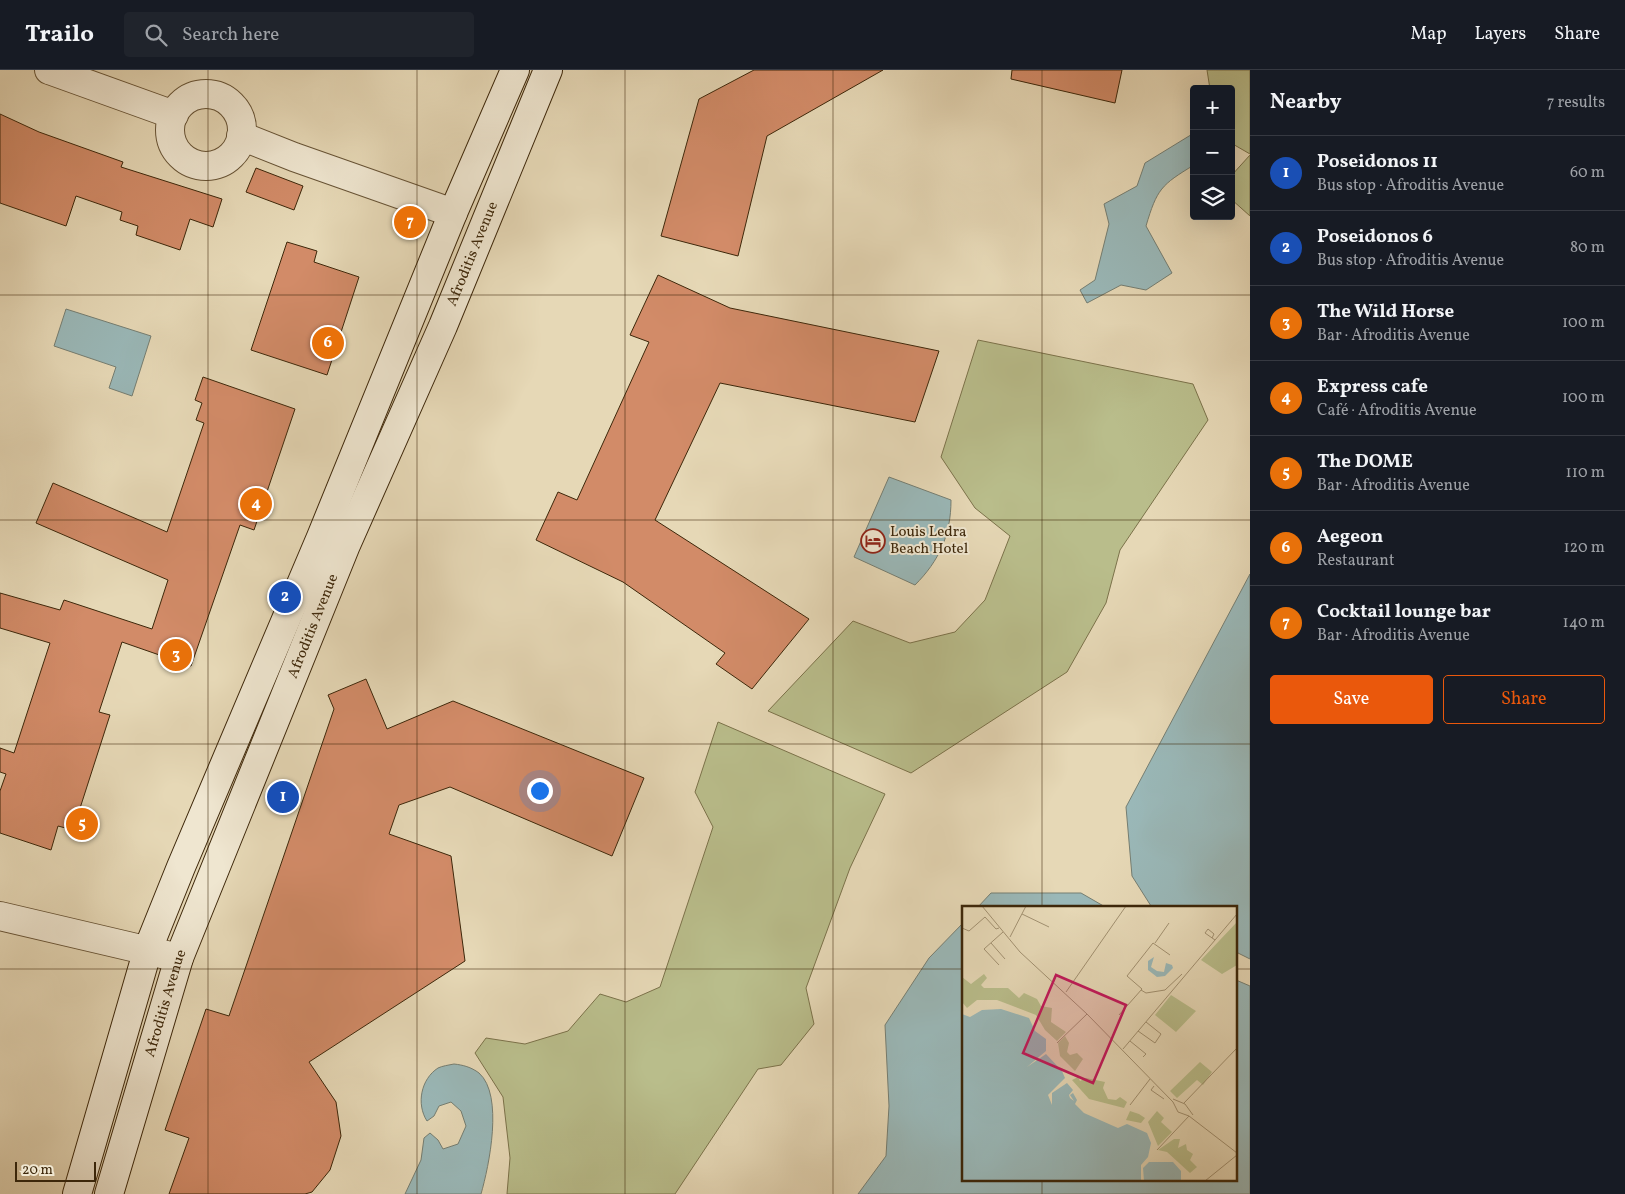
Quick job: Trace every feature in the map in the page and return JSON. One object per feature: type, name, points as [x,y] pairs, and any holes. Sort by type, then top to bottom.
[{"type":"main road","points":[[49,70],[174,115]]},
{"type":"main road","name":"Afroditis Avenue","points":[[77,1194],[148,949],[181,867],[322,537],[453,213],[514,70]]},
{"type":"main road","name":"Afroditis Avenue","points":[[109,1194],[179,958],[340,560],[443,326],[548,70]]},
{"type":"main road","points":[[201,95],[216,96],[230,104],[237,112],[241,122],[241,136],[234,153],[226,160],[206,166],[195,165],[178,152],[172,143],[171,122],[174,115],[182,104],[191,98],[201,95]]},
{"type":"main road","points":[[241,136],[294,157],[453,213]]},
{"type":"main road","points":[[0,916],[148,949],[179,958]]},
{"type":"green space","points":[[1207,70],[1250,70],[1250,154],[1235,145],[1235,85],[1209,85]]},
{"type":"green space","points":[[1250,155],[1250,216],[1235,203],[1235,172]]},
{"type":"green space","points":[[978,340],[1193,384],[1208,420],[1120,550],[1106,603],[1067,672],[911,773],[768,711],[853,621],[910,643],[955,632],[985,600],[1010,536],[975,508],[941,457]]},
{"type":"green space","points":[[718,722],[885,794],[850,868],[806,988],[814,1024],[781,1065],[758,1069],[675,1194],[507,1194],[510,1158],[503,1097],[475,1053],[486,1038],[525,1044],[568,1031],[600,994],[626,1002],[660,987],[713,827],[695,792]]},
{"type":"water","points":[[1190,135],[1190,168],[1167,183],[1162,189],[1157,196],[1146,226],[1172,273],[1146,290],[1121,285],[1087,303],[1080,290],[1095,280],[1109,224],[1104,204],[1137,186],[1145,163]]},
{"type":"water","points":[[66,309],[151,336],[132,396],[109,388],[116,367],[54,346]]},
{"type":"water","points":[[889,477],[951,500],[949,525],[942,547],[931,567],[915,585],[854,557]]},
{"type":"water","points":[[1250,574],[1250,959],[1238,953],[1238,906],[1151,906],[1132,876],[1126,807]]},
{"type":"water","points":[[991,893],[1081,893],[1104,906],[979,906]]},
{"type":"water","points":[[962,924],[962,1182],[1238,1182],[1238,981],[1250,986],[1250,1194],[858,1194],[886,1156],[889,1106],[885,1025],[929,958]]},
{"type":"water","points":[[454,1064],[473,1069],[479,1073],[487,1083],[491,1097],[492,1131],[488,1166],[481,1194],[405,1194],[421,1160],[424,1138],[430,1133],[438,1140],[443,1149],[458,1144],[466,1126],[461,1111],[451,1102],[439,1106],[434,1116],[427,1121],[422,1107],[421,1100],[424,1085],[432,1073],[438,1068]]},
{"type":"building","points":[[754,70],[883,70],[767,136],[738,256],[661,236],[699,99]]},
{"type":"building","points":[[1012,70],[1122,70],[1115,103],[1011,79]]},
{"type":"building","points":[[0,114],[39,132],[123,162],[121,167],[222,199],[213,227],[190,219],[180,250],[136,235],[138,226],[120,220],[122,212],[76,196],[66,226],[0,203]]},
{"type":"building","points":[[256,168],[303,186],[294,210],[246,192]]},
{"type":"building","points":[[287,242],[317,251],[314,262],[359,277],[327,375],[251,350]]},
{"type":"building","points":[[658,275],[730,308],[939,351],[915,422],[720,383],[655,520],[809,619],[752,689],[716,664],[725,653],[623,582],[536,540],[558,492],[577,500],[649,342],[630,335]]},
{"type":"building","points":[[203,377],[295,409],[254,530],[240,525],[191,666],[122,642],[99,712],[110,715],[73,830],[58,826],[51,850],[0,833],[0,791],[6,774],[0,772],[0,748],[14,753],[50,643],[0,628],[0,593],[60,610],[64,600],[152,629],[168,580],[36,523],[53,483],[167,532],[204,423],[196,420],[202,403],[195,400]]},
{"type":"building","points":[[366,679],[387,729],[453,701],[644,778],[612,856],[450,787],[399,805],[389,834],[451,856],[465,961],[309,1062],[336,1102],[341,1136],[330,1170],[312,1192],[305,1194],[169,1194],[189,1138],[165,1130],[206,1009],[229,1016],[334,709],[328,695]]},
{"type":"place","name":"Cocktail lounge bar","points":[[410,222]]},
{"type":"place","name":"Aegeon","points":[[328,343]]},
{"type":"place","name":"Express cafe","points":[[256,504]]},
{"type":"place","name":"Louis Ledra Beach Hotel","points":[[873,541]]},
{"type":"place","name":"Poseidonos 6","points":[[285,597]]},
{"type":"place","name":"The Wild Horse","points":[[176,655]]},
{"type":"place","name":"Poseidonos 11","points":[[283,797]]},
{"type":"place","name":"The DOME","points":[[82,824]]}]
